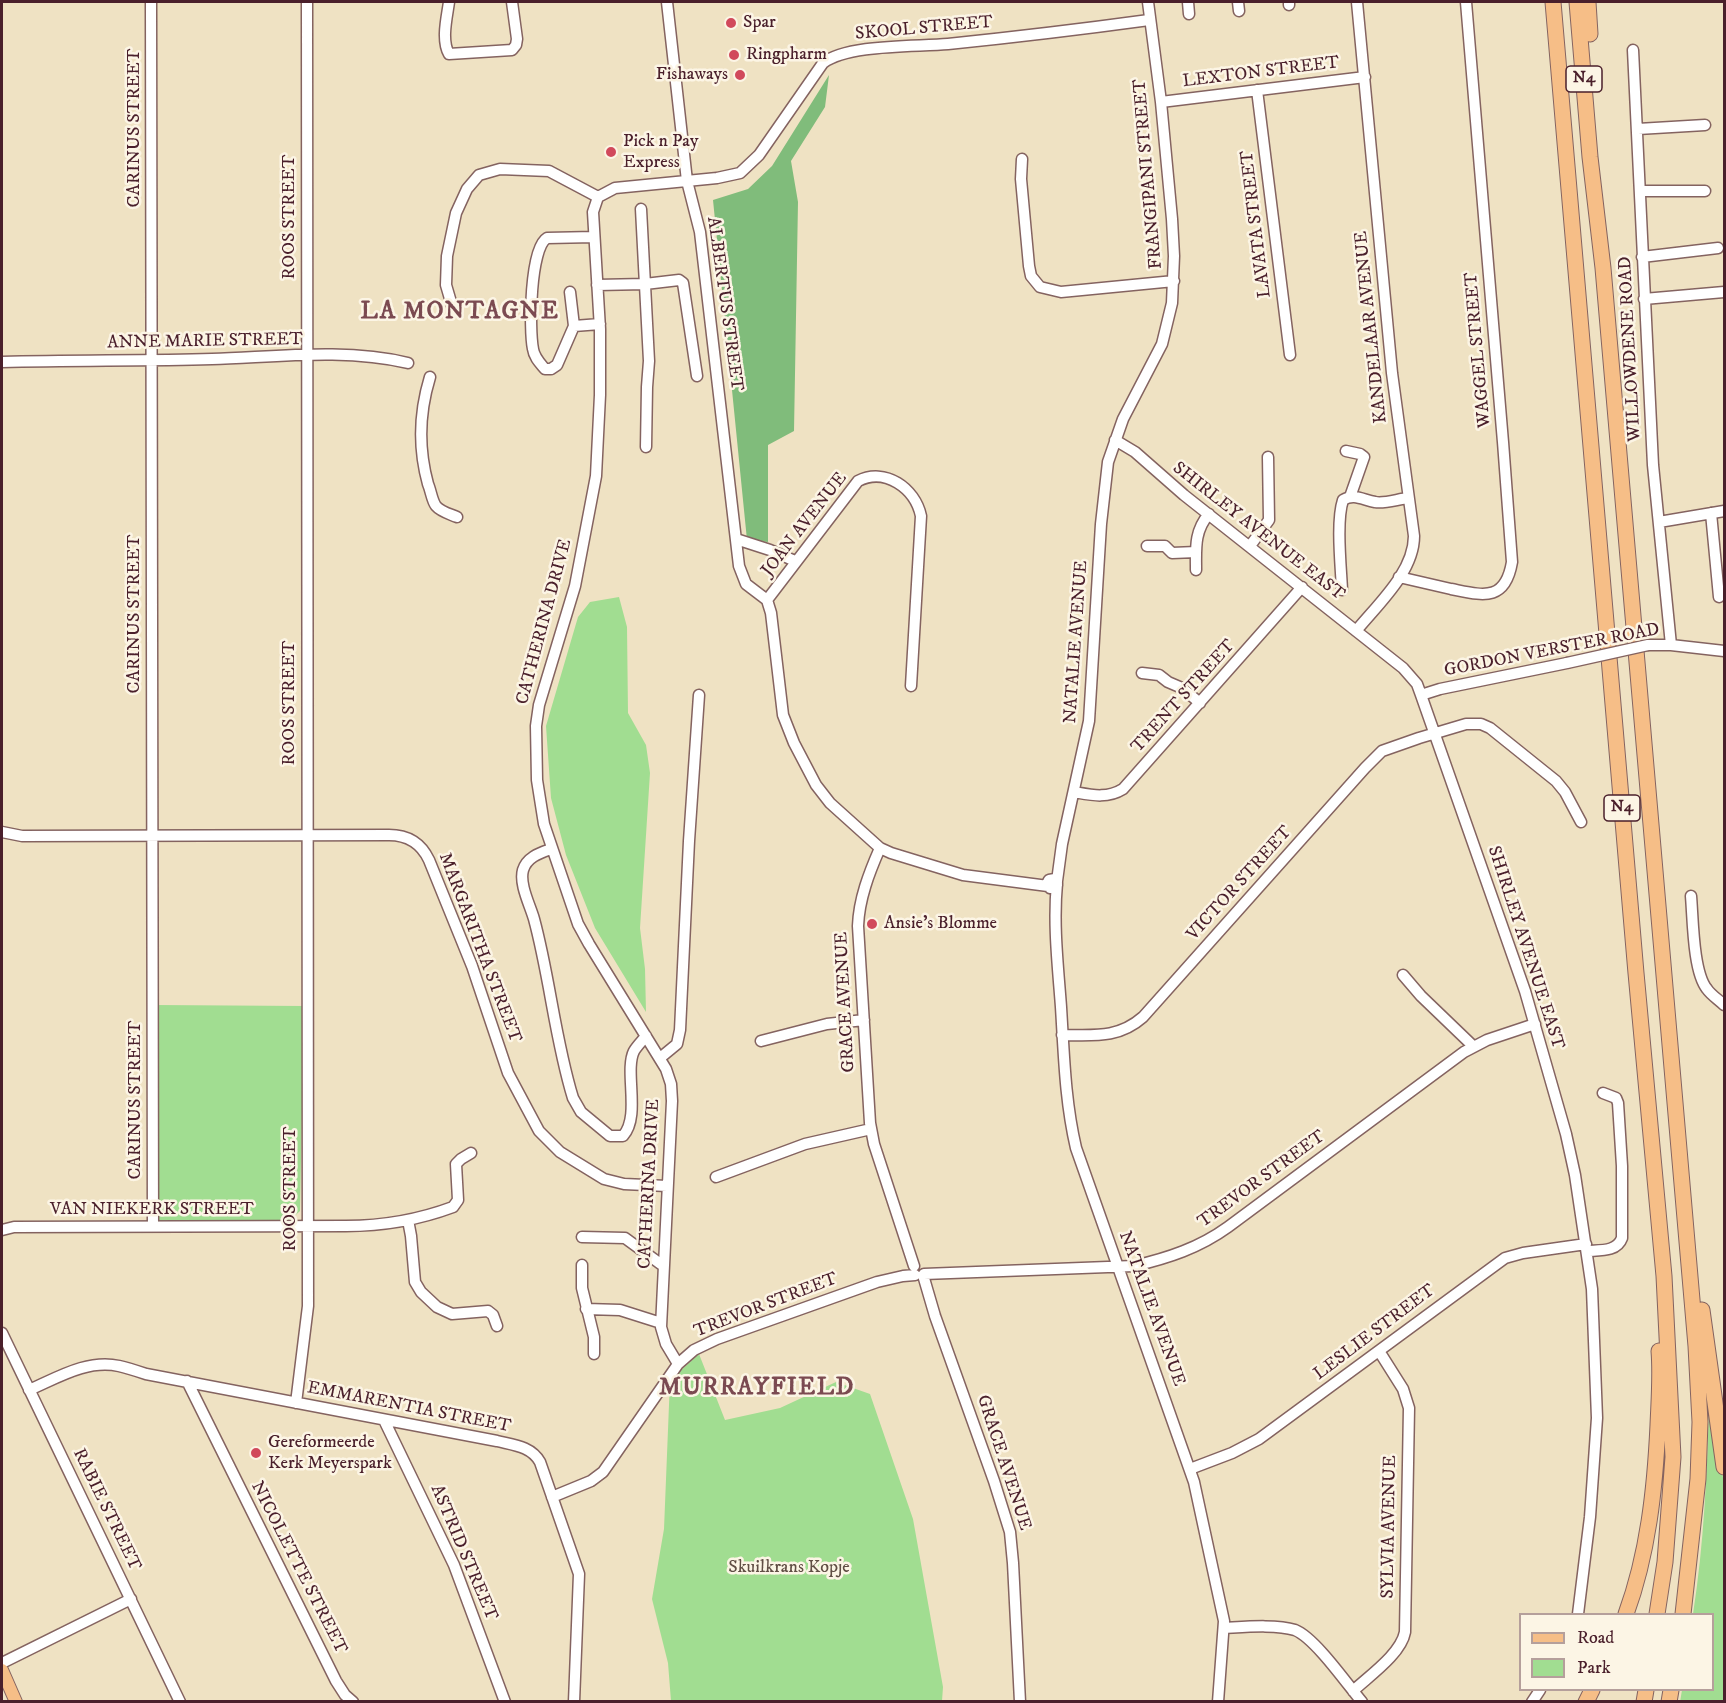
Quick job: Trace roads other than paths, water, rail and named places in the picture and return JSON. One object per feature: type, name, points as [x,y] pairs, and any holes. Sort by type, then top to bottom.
[{"type":"highway","name":"N4","points":[[1553,2],[1664,1276],[1673,1420],[1671,1505],[1658,1613]]},
{"type":"highway","name":"N4","points":[[1577,2],[1590,157],[1603,268],[1700,1422],[1698,1479],[1683,1613]]},
{"type":"highway","points":[[1588,2],[1603,268]]},
{"type":"highway","points":[[1626,1613],[1643,1556],[1651,1514],[1656,1466],[1660,1356],[1636,1013],[1636,973]]},
{"type":"highway","points":[[1681,1176],[1725,1467]]},
{"type":"main road","points":[[2,1670],[16,1701]]},
{"type":"street","name":"CARINUS STREET","points":[[151,2],[153,1226]]},
{"type":"street","name":"ROOS STREET","points":[[296,1403],[308,1306],[307,2]]},
{"type":"street","points":[[449,2],[446,22],[446,48],[449,54],[512,50],[517,39],[512,2]]},
{"type":"street","name":"ALBERTUS STREET","points":[[667,2],[687,181],[700,232],[739,566],[743,580],[767,600]]},
{"type":"street","name":"FRANGIPANI STREET","points":[[1115,440],[1123,419],[1162,344],[1170,313],[1174,281],[1172,219],[1161,102],[1148,2]]},
{"type":"street","points":[[1188,2],[1189,14]]},
{"type":"street","name":"KANDELAAR AVENUE","points":[[1356,631],[1399,578],[1413,550],[1414,536],[1392,373],[1357,2]]},
{"type":"street","name":"WAGGEL STREET","points":[[1399,578],[1472,593],[1488,594],[1499,590],[1505,584],[1510,575],[1512,562],[1466,2]]},
{"type":"street","name":"SKOOL STREET","points":[[687,181],[731,176],[746,169],[759,155],[823,63],[836,55],[855,51],[945,44],[1149,20]]},
{"type":"street","name":"WILLOWDENE ROAD","points":[[1633,50],[1653,465],[1671,645]]},
{"type":"street","name":"LEXTON STREET","points":[[1161,102],[1365,77]]},
{"type":"street","name":"LAVATA STREET","points":[[1257,90],[1290,355]]},
{"type":"street","points":[[1638,129],[1705,125]]},
{"type":"street","points":[[1022,159],[1021,179],[1029,266],[1031,276],[1040,287],[1061,292],[1174,281]]},
{"type":"street","points":[[453,309],[446,285],[447,256],[456,213],[467,189],[478,175],[500,169],[549,171],[598,197],[615,188],[687,181]]},
{"type":"street","points":[[1641,191],[1705,191]]},
{"type":"street","name":"CATHERINA DRIVE","points":[[598,197],[593,212],[600,324],[598,438],[594,487],[575,586],[542,694],[536,726],[536,765],[540,805],[551,849],[584,936],[660,1058],[672,1090],[661,1323],[663,1339],[678,1364]]},
{"type":"street","points":[[641,209],[649,361],[646,447]]},
{"type":"street","points":[[570,292],[574,326],[557,365],[551,369],[545,369],[536,358],[533,349],[533,271],[540,246],[547,238],[594,237]]},
{"type":"street","points":[[1642,257],[1718,248]]},
{"type":"street","points":[[597,285],[645,284],[679,280],[683,283],[697,376]]},
{"type":"street","points":[[1644,299],[1725,292]]},
{"type":"street","points":[[574,326],[600,324]]},
{"type":"street","name":"ANNE MARIE STREET","points":[[2,362],[372,356],[408,363]]},
{"type":"street","points":[[430,377],[420,420],[424,470],[434,504],[439,510],[457,517]]},
{"type":"street","name":"SHIRLEY AVENUE EAST","points":[[1115,440],[1135,452],[1209,514],[1403,668],[1417,684],[1421,694],[1535,1024],[1572,1160],[1594,1304],[1597,1424],[1589,1527],[1578,1613]]},
{"type":"street","name":"NATALIE AVENUE","points":[[1115,440],[1107,473],[1102,514],[1089,721],[1062,844],[1051,883],[1056,927],[1067,1104],[1076,1148],[1190,1469],[1220,1599],[1224,1628],[1218,1701]]},
{"type":"street","points":[[1346,451],[1364,457],[1350,497]]},
{"type":"street","points":[[1250,546],[1269,520],[1268,456]]},
{"type":"street","name":"JOAN AVENUE","points":[[911,686],[921,525],[918,505],[912,495],[897,483],[880,477],[868,477],[858,481],[767,600],[771,613],[783,715],[788,728],[822,794],[880,848],[958,874],[1051,883]]},
{"type":"street","points":[[1342,590],[1340,560],[1343,500],[1350,497],[1364,497],[1377,502],[1408,498]]},
{"type":"street","points":[[1659,522],[1725,511]]},
{"type":"street","points":[[1711,513],[1719,597]]},
{"type":"street","points":[[1196,570],[1196,535],[1209,514]]},
{"type":"street","points":[[736,539],[795,561]]},
{"type":"street","points":[[1147,546],[1165,546],[1172,553],[1196,552]]},
{"type":"street","name":"TRENT STREET","points":[[1074,792],[1101,796],[1123,789],[1302,588]]},
{"type":"street","name":"GORDON VERSTER ROAD","points":[[1421,694],[1648,645],[1725,651]]},
{"type":"street","points":[[1142,674],[1160,675],[1168,682],[1182,688],[1200,703]]},
{"type":"street","points":[[660,1058],[677,1044],[680,1030],[699,695]]},
{"type":"street","name":"VICTOR STREET","points":[[1062,1035],[1114,1033],[1135,1024],[1153,1007],[1380,753],[1460,725],[1474,723],[1490,728],[1556,782],[1565,792],[1581,822]]},
{"type":"street","name":"MARGARITHA STREET","points":[[2,836],[397,835],[408,838],[421,846],[429,860],[462,940],[508,1073],[543,1137],[560,1152],[604,1179],[624,1184],[667,1186]]},
{"type":"street","name":"GRACE AVENUE","points":[[880,848],[867,880],[859,909],[858,926],[871,1129],[878,1157],[994,1481],[1010,1532],[1020,1701]]},
{"type":"street","points":[[551,849],[539,853],[526,863],[522,873],[524,885],[538,935],[573,1098],[581,1112],[610,1136],[623,1136],[628,1129],[631,1111],[633,1053],[646,1036]]},
{"type":"street","points":[[1691,896],[1698,966],[1702,981],[1706,989],[1725,1005]]},
{"type":"street","points":[[1403,975],[1421,996],[1473,1046]]},
{"type":"street","points":[[761,1041],[827,1024],[864,1020]]},
{"type":"street","name":"TREVOR STREET","points":[[552,1497],[591,1481],[603,1472],[678,1364],[694,1350],[708,1343],[877,1282],[919,1270],[977,1271],[1119,1267],[1163,1259],[1209,1240],[1473,1046],[1535,1024]]},
{"type":"street","name":"LESLIE STREET","points":[[1190,1469],[1254,1442],[1505,1258],[1523,1253],[1586,1247],[1614,1248],[1620,1244],[1622,1238],[1622,1166],[1618,1103],[1616,1098],[1603,1093]]},
{"type":"street","points":[[716,1177],[805,1144],[871,1129]]},
{"type":"street","name":"VAN NIEKERK STREET","points":[[2,1230],[14,1227],[372,1226],[408,1220],[456,1205],[458,1200],[456,1164],[471,1153]]},
{"type":"street","points":[[408,1220],[415,1282],[421,1292],[437,1307],[452,1314],[488,1311],[493,1315],[497,1326]]},
{"type":"street","points":[[582,1237],[625,1238],[662,1265]]},
{"type":"street","points":[[582,1265],[582,1288],[594,1337],[594,1354]]},
{"type":"street","points":[[586,1309],[620,1310],[661,1323]]},
{"type":"street","name":"RABIE STREET","points":[[2,1333],[180,1701]]},
{"type":"street","name":"SYLVIA AVENUE","points":[[1353,1691],[1395,1652],[1405,1632],[1409,1408],[1403,1389],[1379,1351]]},
{"type":"street","name":"EMMARENTIA STREET","points":[[29,1390],[74,1370],[98,1365],[119,1366],[146,1374],[497,1441],[526,1449],[540,1462],[580,1580],[574,1701]]},
{"type":"street","name":"NICOLETTE STREET","points":[[187,1381],[336,1681],[352,1701]]},
{"type":"street","name":"ASTRID STREET","points":[[384,1420],[454,1565],[505,1701]]},
{"type":"street","points":[[2,1663],[131,1599]]},
{"type":"street","points":[[1224,1628],[1279,1628],[1300,1633],[1311,1641],[1362,1701]]},
{"type":"place","name":"Spar","points":[[731,23]]},
{"type":"place","name":"Ringpharm","points":[[734,55]]},
{"type":"place","name":"Fishaways","points":[[740,75]]},
{"type":"place","name":"Pick n Pay Express","points":[[611,152]]},
{"type":"place","name":"Ansie's Blomme","points":[[872,924]]},
{"type":"place","name":"Gereformeerde Kerk Meyerspark","points":[[256,1453]]},
{"type":"district","name":"LA MONTAGNE","points":[[460,313]]},
{"type":"district","name":"MURRAYFIELD","points":[[757,1389]]},
{"type":"park label","name":"Skuilkrans Kopje","points":[[789,1568]]}]
